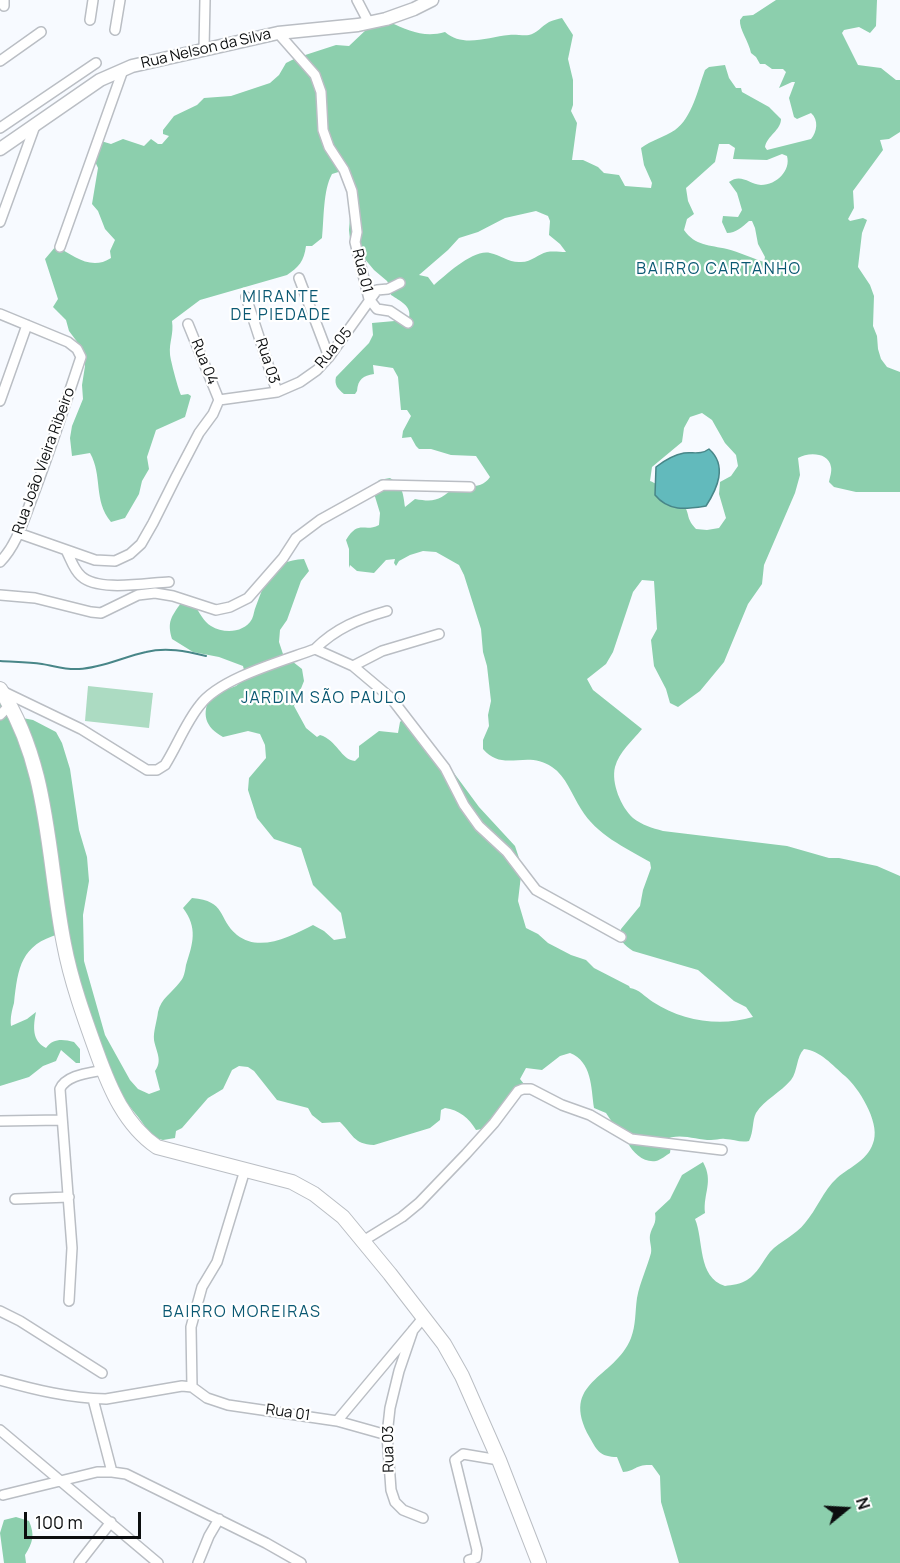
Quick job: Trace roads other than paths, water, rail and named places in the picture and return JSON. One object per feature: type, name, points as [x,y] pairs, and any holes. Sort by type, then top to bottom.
[{"type":"main road","points":[[1,690],[5,710],[23,735],[38,777],[49,832],[64,944],[80,1007],[117,1103],[146,1139],[168,1151],[292,1182],[315,1194],[343,1217],[444,1344],[462,1376],[499,1460],[539,1563]]},
{"type":"street","points":[[90,20],[93,0]]},
{"type":"street","points":[[115,30],[120,0]]},
{"type":"street","points":[[204,49],[205,0]]},
{"type":"street","points":[[357,0],[369,23]]},
{"type":"street","name":"Rua Nelson da Silva","points":[[0,149],[100,80],[123,70],[150,61],[278,33],[369,23],[414,9],[432,0]]},
{"type":"street","points":[[0,61],[41,32]]},
{"type":"street","name":"Rua 01","points":[[278,33],[315,75],[321,92],[323,130],[329,147],[344,170],[352,191],[357,232],[355,242],[369,299],[377,309],[390,311],[408,323]]},
{"type":"street","points":[[0,128],[96,63]]},
{"type":"street","points":[[60,247],[123,70]]},
{"type":"street","points":[[0,222],[36,123]]},
{"type":"street","points":[[299,278],[329,357]]},
{"type":"street","points":[[369,299],[377,290],[388,289],[400,283]]},
{"type":"street","name":"Rua 03","points":[[246,297],[277,392]]},
{"type":"street","name":"Rua 05","points":[[219,400],[277,392],[300,382],[317,370],[329,357],[359,318],[369,299]]},
{"type":"street","points":[[0,314],[27,325],[0,401]]},
{"type":"street","name":"Rua 04","points":[[188,324],[219,400]]},
{"type":"street","name":"Rua João Vieira Ribeiro","points":[[0,562],[10,550],[18,533],[81,357],[77,349],[68,342],[27,325]]},
{"type":"street","points":[[18,533],[95,560],[115,561],[130,554],[141,544],[219,400]]},
{"type":"street","points":[[0,595],[35,598],[101,613],[138,595],[155,593],[173,596],[216,610],[231,607],[248,598],[283,558],[296,538],[320,520],[383,485],[470,487]]},
{"type":"street","points":[[67,552],[74,568],[82,578],[97,584],[169,582]]},
{"type":"street","points":[[1,690],[81,729],[147,770],[157,770],[165,765],[199,705],[210,693],[227,682],[315,649],[332,633],[345,625],[387,611]]},
{"type":"street","points":[[353,666],[382,651],[439,634]]},
{"type":"street","points":[[315,649],[353,666],[391,698],[445,768],[464,805],[479,826],[507,852],[536,890],[621,938]]},
{"type":"street","points":[[69,1301],[72,1248],[60,1089],[63,1083],[103,1070]]},
{"type":"street","points":[[363,1241],[402,1217],[419,1203],[523,1089],[531,1089],[562,1105],[590,1115],[631,1139],[722,1150]]},
{"type":"street","points":[[0,1121],[61,1120]]},
{"type":"street","points":[[0,1380],[53,1394],[106,1400],[182,1386],[192,1387],[191,1327],[202,1287],[217,1262],[245,1170]]},
{"type":"street","points":[[15,1199],[69,1197]]},
{"type":"street","points":[[0,1311],[20,1321],[102,1373]]},
{"type":"street","points":[[337,1421],[424,1317]]},
{"type":"street","name":"Rua 03","points":[[413,1330],[399,1371],[390,1408],[387,1435],[391,1490],[395,1503],[403,1510],[423,1518]]},
{"type":"street","name":"Rua 01","points":[[192,1387],[207,1398],[228,1405],[337,1421],[387,1435]]},
{"type":"street","points":[[93,1399],[112,1472]]},
{"type":"street","points":[[0,1430],[158,1563]]},
{"type":"street","points":[[469,1560],[476,1558],[477,1550],[455,1460],[463,1454],[499,1460]]},
{"type":"street","points":[[3,1495],[97,1472],[126,1474],[219,1519],[296,1562]]},
{"type":"street","points":[[198,1563],[219,1519]]},
{"type":"street","points":[[79,1563],[111,1522]]},
{"type":"water","points":[[709,449],[718,463],[719,478],[706,506],[672,507],[655,495],[656,467],[676,455],[700,453]]},
{"type":"waterway","points":[[0,661],[37,663],[74,669],[96,667],[137,654],[161,650],[176,650],[206,656]]},
{"type":"district","name":"BAIRRO CARTANHO","points":[[719,270]]},
{"type":"district","name":"MIRANTE DE PIEDADE","points":[[281,307]]},
{"type":"district","name":"JARDIM SÃO PAULO","points":[[324,699]]},
{"type":"district","name":"BAIRRO MOREIRAS","points":[[242,1313]]}]
